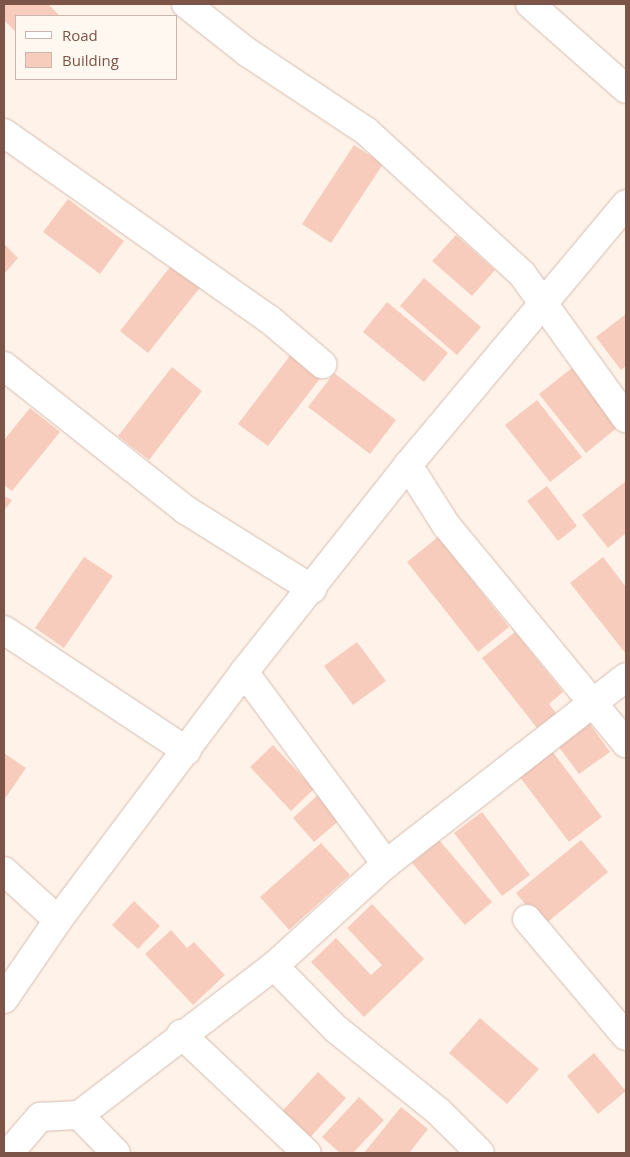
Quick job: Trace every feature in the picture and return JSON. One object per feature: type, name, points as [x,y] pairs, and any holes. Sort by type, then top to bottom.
[{"type":"street","points":[[186,4],[247,52],[366,131],[522,274],[541,305],[626,418]]},
{"type":"street","points":[[530,4],[626,89]]},
{"type":"street","points":[[4,133],[268,319],[322,364]]},
{"type":"street","points":[[4,999],[58,920],[187,751],[244,672],[312,589],[408,465],[626,204]]},
{"type":"street","points":[[4,366],[186,510],[312,589]]},
{"type":"street","points":[[408,465],[446,525],[593,700],[626,743]]},
{"type":"street","points":[[4,630],[187,751]]},
{"type":"street","points":[[244,672],[386,864]]},
{"type":"street","points":[[9,1153],[40,1117],[79,1115],[181,1034],[274,966],[386,864],[593,700],[626,677]]},
{"type":"street","points":[[4,871],[58,920]]},
{"type":"street","points":[[527,918],[626,1036]]},
{"type":"street","points":[[274,966],[336,1029],[438,1111],[480,1153]]},
{"type":"street","points":[[181,1034],[307,1153]]},
{"type":"street","points":[[79,1115],[116,1153]]},
{"type":"building","points":[[4,4],[48,4],[59,15],[15,15],[15,31],[4,20]]},
{"type":"building","points":[[354,145],[383,164],[331,243],[302,224]]},
{"type":"building","points":[[68,199],[124,241],[100,274],[43,232]]},
{"type":"building","points":[[456,235],[495,270],[472,296],[432,261]]},
{"type":"building","points":[[4,244],[18,258],[4,274]]},
{"type":"building","points":[[174,262],[202,285],[148,353],[120,331]]},
{"type":"building","points":[[424,278],[481,327],[457,355],[400,306]]},
{"type":"building","points":[[387,302],[448,353],[424,382],[363,332]]},
{"type":"building","points":[[626,314],[626,366],[621,370],[596,337]]},
{"type":"building","points":[[292,353],[322,376],[268,446],[238,424]]},
{"type":"building","points":[[172,367],[202,391],[149,460],[118,436]]},
{"type":"building","points":[[572,368],[618,427],[586,453],[539,394]]},
{"type":"building","points":[[334,373],[396,420],[370,454],[308,407]]},
{"type":"building","points":[[537,400],[582,457],[550,482],[505,425]]},
{"type":"building","points":[[30,408],[60,432],[12,491],[4,485],[4,440]]},
{"type":"building","points":[[626,481],[626,533],[608,548],[582,515]]},
{"type":"building","points":[[547,486],[577,526],[558,541],[527,501]]},
{"type":"building","points":[[4,496],[12,500],[4,511]]},
{"type":"building","points":[[438,537],[509,627],[478,652],[407,562]]},
{"type":"building","points":[[84,557],[113,576],[64,648],[35,628]]},
{"type":"building","points":[[603,557],[626,587],[626,654],[570,583]]},
{"type":"building","points":[[515,632],[563,692],[549,704],[556,713],[537,728],[482,658]]},
{"type":"building","points":[[357,642],[386,681],[353,705],[324,666]]},
{"type":"building","points":[[587,720],[610,752],[579,774],[555,742]]},
{"type":"building","points":[[273,745],[314,789],[291,811],[250,767]]},
{"type":"building","points":[[552,751],[602,817],[569,842],[519,776]]},
{"type":"building","points":[[4,753],[26,768],[4,800]]},
{"type":"building","points":[[319,794],[341,819],[314,842],[293,818]]},
{"type":"building","points":[[482,812],[530,875],[502,896],[454,833]]},
{"type":"building","points":[[439,840],[492,902],[465,925],[412,863]]},
{"type":"building","points":[[581,840],[608,872],[543,926],[516,893]]},
{"type":"building","points":[[321,843],[350,875],[289,930],[260,897]]},
{"type":"building","points":[[134,901],[160,926],[138,949],[112,925]]},
{"type":"building","points":[[372,904],[424,959],[364,1017],[311,962],[336,938],[371,975],[382,965],[347,928]]},
{"type":"building","points":[[171,930],[187,948],[194,942],[225,975],[193,1005],[145,954]]},
{"type":"building","points":[[480,1018],[539,1069],[507,1104],[449,1053]]},
{"type":"building","points":[[594,1053],[626,1091],[598,1114],[567,1076]]},
{"type":"building","points":[[318,1072],[346,1098],[306,1142],[277,1117]]},
{"type":"building","points":[[359,1097],[384,1120],[353,1153],[340,1153],[322,1137]]},
{"type":"building","points":[[401,1107],[428,1129],[409,1153],[364,1153]]}]
